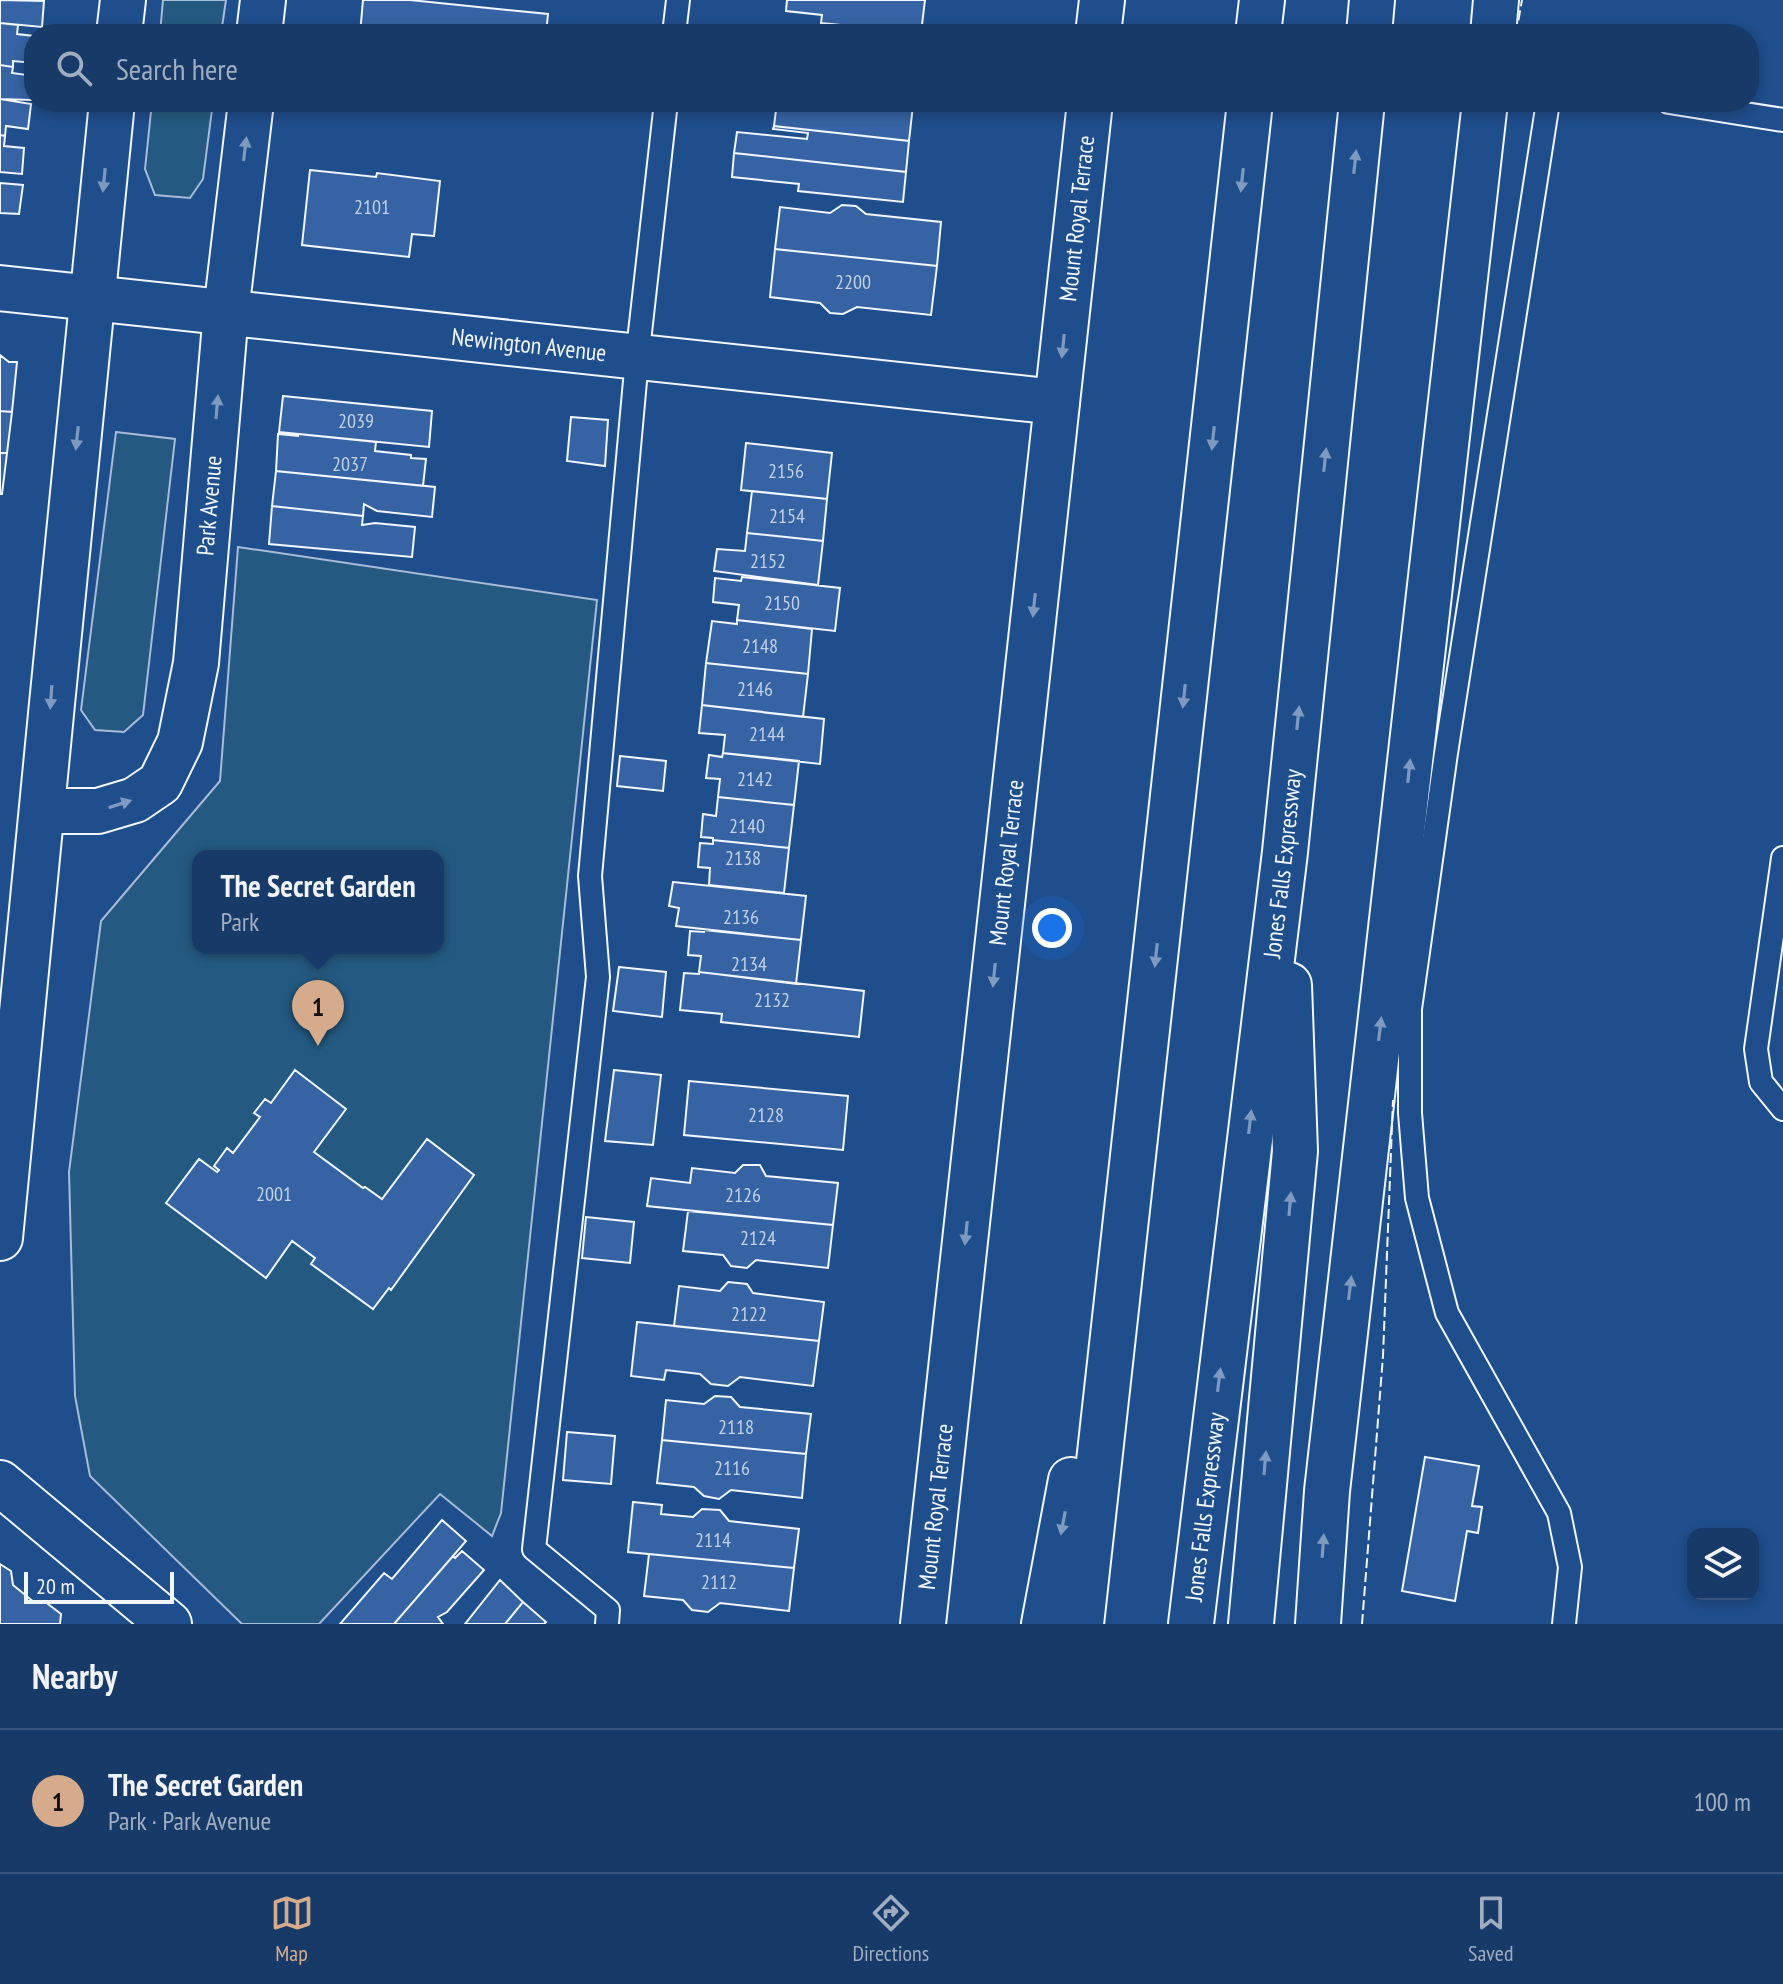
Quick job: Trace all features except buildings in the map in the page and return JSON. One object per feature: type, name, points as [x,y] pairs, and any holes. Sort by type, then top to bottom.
[{"type":"main road","points":[[120,24],[123,0]]},
{"type":"main road","points":[[260,24],[263,0]]},
{"type":"main road","points":[[1099,24],[1102,0]]},
{"type":"main road","points":[[1259,24],[1262,0]]},
{"type":"main road","points":[[1370,24],[1372,0]]},
{"type":"main road","points":[[1494,24],[1496,0]]},
{"type":"main road","points":[[0,1238],[111,112]]},
{"type":"main road","name":"Park Avenue","points":[[43,811],[98,811],[135,800],[160,783],[180,742],[196,663],[226,312],[250,112]]},
{"type":"main road","name":"Mount Royal Terrace","points":[[923,1624],[1089,112]]},
{"type":"main road","points":[[1081,1624],[1249,112]]},
{"type":"main road","name":"Jones Falls Expressway","points":[[1191,1624],[1285,852],[1361,112]]},
{"type":"main road","points":[[1318,1624],[1327,1491],[1484,112]]},
{"type":"main road","name":"Newington Avenue","points":[[0,288],[1057,402]]},
{"type":"main road","points":[[1251,1624],[1295,1151],[1285,852]]},
{"type":"main road","points":[[1044,1624],[1135,1144]]},
{"type":"main road","points":[[0,1483],[169,1624]]},
{"type":"lane","points":[[675,24],[678,0]]},
{"type":"lane","points":[[607,1624],[608,1610],[534,1549],[598,977],[590,876],[637,359],[665,112]]},
{"type":"lane","points":[[1546,112],[1446,753],[1410,1009],[1410,1113],[1417,1198],[1447,1313],[1559,1513],[1570,1567],[1564,1624]]},
{"type":"lane","points":[[1732,112],[1783,120]]},
{"type":"lane","points":[[1783,858],[1756,1049],[1761,1082],[1783,1109]]},
{"type":"shaded area","points":[[163,0],[226,0],[222,24],[161,24]]},
{"type":"shaded area","points":[[151,112],[212,112],[203,179],[190,198],[155,195],[145,169]]},
{"type":"shaded area","points":[[116,432],[175,439],[143,715],[124,732],[95,730],[81,710]]},
{"type":"shaded area","points":[[238,547],[597,600],[501,1513],[492,1536],[440,1494],[319,1624],[242,1624],[90,1476],[75,1396],[69,1172],[101,921],[220,781]]},
{"type":"fence","points":[[1518,24],[1522,0]]},
{"type":"fence","points":[[1362,1624],[1383,1356],[1393,1100]]},
{"type":"place","name":"The Secret Garden","points":[[318,1046]]}]
